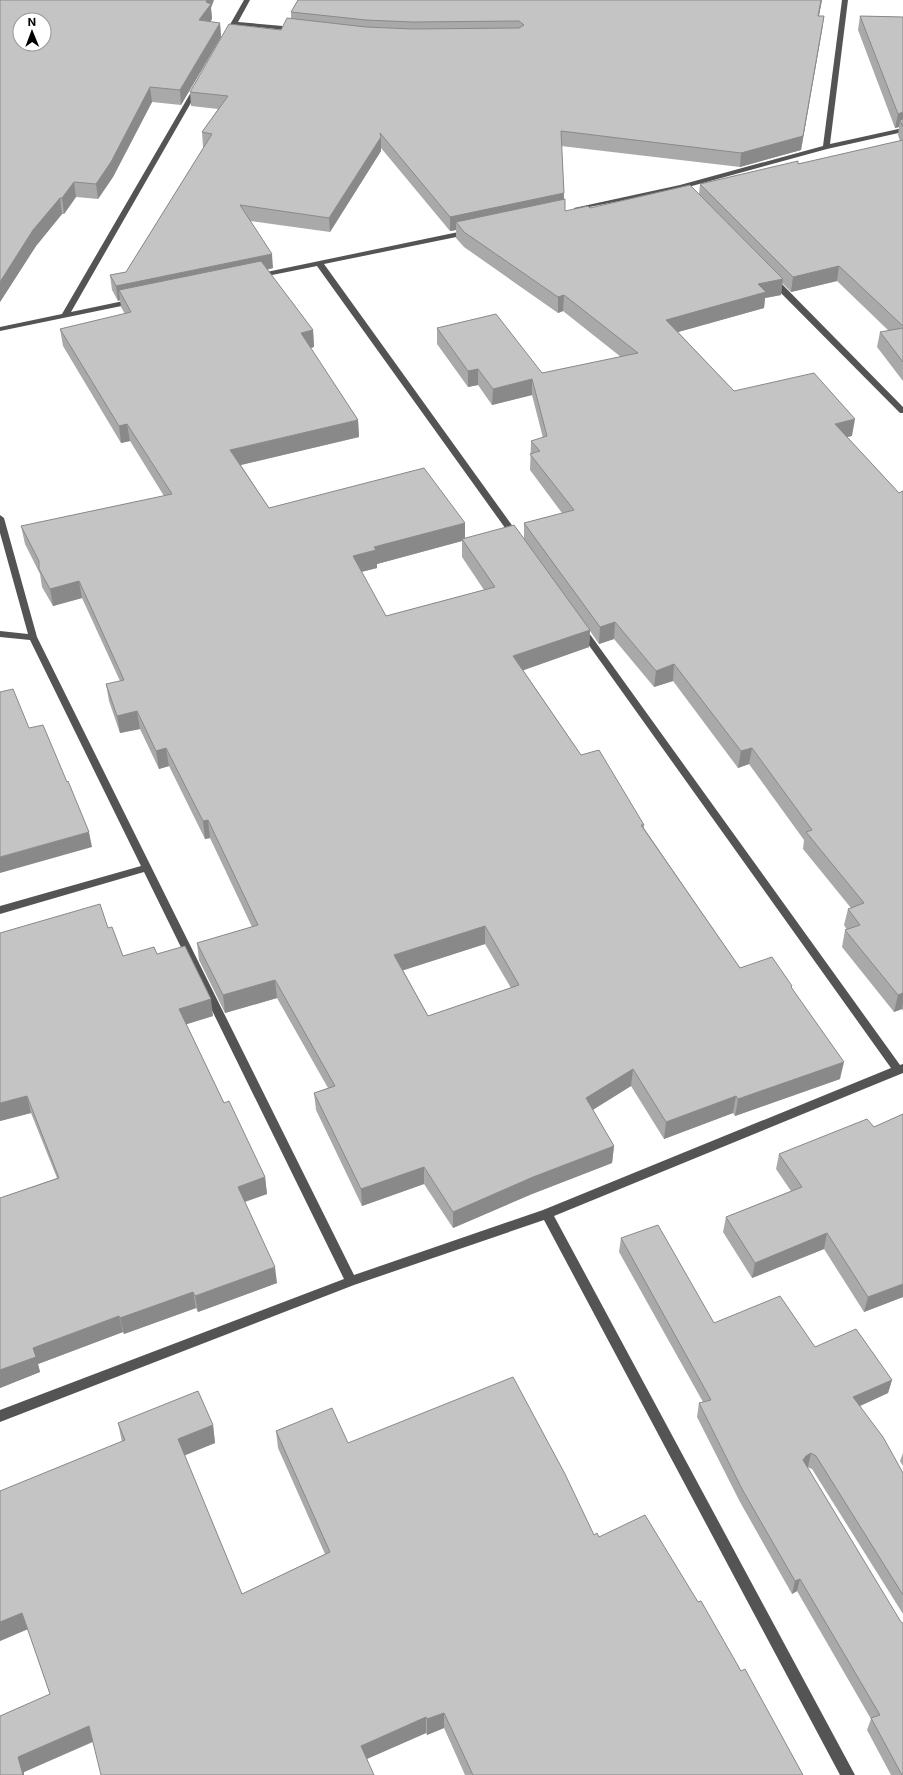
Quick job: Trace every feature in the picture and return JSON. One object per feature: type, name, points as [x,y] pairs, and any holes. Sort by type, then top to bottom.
[{"type":"street","points":[[223,43],[247,0]]},
{"type":"street","points":[[826,147],[845,0]]},
{"type":"street","points":[[234,23],[301,30]]},
{"type":"street","points":[[66,314],[199,82]]},
{"type":"street","points":[[566,211],[684,190],[826,147],[903,130]]},
{"type":"street","points":[[250,277],[473,230]]},
{"type":"street","points":[[319,263],[522,547]]},
{"type":"street","points":[[764,271],[903,411]]},
{"type":"street","points":[[0,328],[143,299]]},
{"type":"street","points":[[0,518],[34,637],[351,1281]]},
{"type":"street","points":[[0,1416],[351,1281],[547,1214],[900,1068],[573,618]]},
{"type":"street","points":[[0,634],[34,637]]},
{"type":"street","points":[[0,910],[147,868]]},
{"type":"street","points":[[547,1214],[848,1775]]},
{"type":"building","points":[[0,0],[207,0],[206,2],[211,4],[199,20],[220,23],[180,90],[150,87],[111,162],[96,184],[74,182],[62,198],[60,198],[33,230],[0,282]]},
{"type":"building","points":[[298,0],[821,0],[818,16],[824,16],[803,136],[741,153],[561,131],[564,193],[450,217],[380,133],[381,137],[329,218],[240,205],[272,254],[116,286],[110,275],[126,272],[212,134],[202,132],[228,96],[190,92],[229,24],[281,30],[287,18],[366,27],[413,29],[519,28],[524,25],[519,21],[413,22],[366,20],[291,12]]},
{"type":"building","points":[[860,16],[903,17],[903,112],[898,114]]},
{"type":"building","points":[[903,119],[903,127],[900,120]]},
{"type":"building","points":[[903,140],[903,326],[839,266],[793,277],[700,184],[798,161],[798,164]]},
{"type":"building","points":[[690,185],[783,279],[758,284],[766,292],[666,320],[734,391],[814,373],[855,419],[835,424],[899,493],[903,491],[903,993],[898,995],[845,930],[860,925],[848,909],[864,903],[806,832],[812,830],[752,748],[741,751],[674,664],[656,671],[615,622],[600,627],[524,523],[574,510],[530,454],[540,451],[531,441],[547,436],[532,379],[493,389],[478,369],[468,371],[437,328],[496,314],[542,373],[638,353],[564,295],[558,297],[464,232],[456,222],[565,199],[565,211],[588,206],[590,208]]},
{"type":"building","points":[[261,261],[313,330],[301,333],[358,420],[230,450],[269,508],[424,468],[465,523],[374,547],[376,550],[353,556],[386,616],[495,587],[462,539],[514,525],[590,630],[513,656],[581,755],[599,750],[644,825],[641,825],[740,968],[772,957],[792,986],[791,987],[844,1062],[738,1099],[736,1096],[666,1122],[633,1069],[586,1098],[614,1146],[533,1177],[453,1212],[424,1167],[361,1189],[314,1093],[335,1086],[275,980],[223,995],[197,943],[258,925],[208,820],[203,821],[166,748],[156,751],[137,711],[117,716],[106,684],[124,680],[79,581],[50,589],[39,569],[39,561],[21,526],[172,494],[127,424],[119,426],[60,329],[131,312],[119,290]],"holes":[[[485,926],[519,985],[428,1016],[394,955]]]},
{"type":"building","points":[[903,328],[903,362],[880,332]]},
{"type":"building","points":[[13,689],[29,728],[43,725],[89,832],[0,857],[0,692]]},
{"type":"building","points":[[100,904],[108,928],[112,927],[123,956],[154,947],[157,954],[185,946],[211,999],[179,1009],[224,1103],[229,1101],[265,1177],[238,1187],[275,1267],[195,1296],[193,1292],[120,1318],[119,1316],[33,1348],[36,1357],[0,1370],[0,1198],[59,1178],[27,1096],[0,1103],[0,933]]},
{"type":"building","points":[[903,1114],[903,1284],[868,1297],[827,1233],[755,1263],[726,1217],[802,1187],[779,1154],[867,1119],[874,1127]]},
{"type":"building","points":[[658,1225],[714,1323],[780,1296],[815,1347],[856,1329],[892,1380],[853,1397],[883,1437],[903,1473],[903,1595],[816,1456],[811,1453],[803,1460],[903,1623],[903,1775],[871,1718],[880,1715],[800,1579],[795,1581],[742,1489],[699,1403],[711,1400],[621,1238]]},
{"type":"building","points":[[513,1377],[565,1474],[594,1535],[597,1533],[599,1537],[645,1515],[698,1602],[701,1601],[741,1671],[745,1669],[803,1775],[473,1775],[444,1713],[427,1719],[426,1717],[361,1746],[374,1775],[101,1775],[89,1726],[18,1757],[23,1775],[0,1775],[0,1716],[50,1694],[22,1613],[0,1622],[0,1491],[125,1440],[118,1423],[198,1391],[213,1425],[178,1439],[242,1594],[330,1552],[276,1431],[332,1408],[348,1443]]}]
